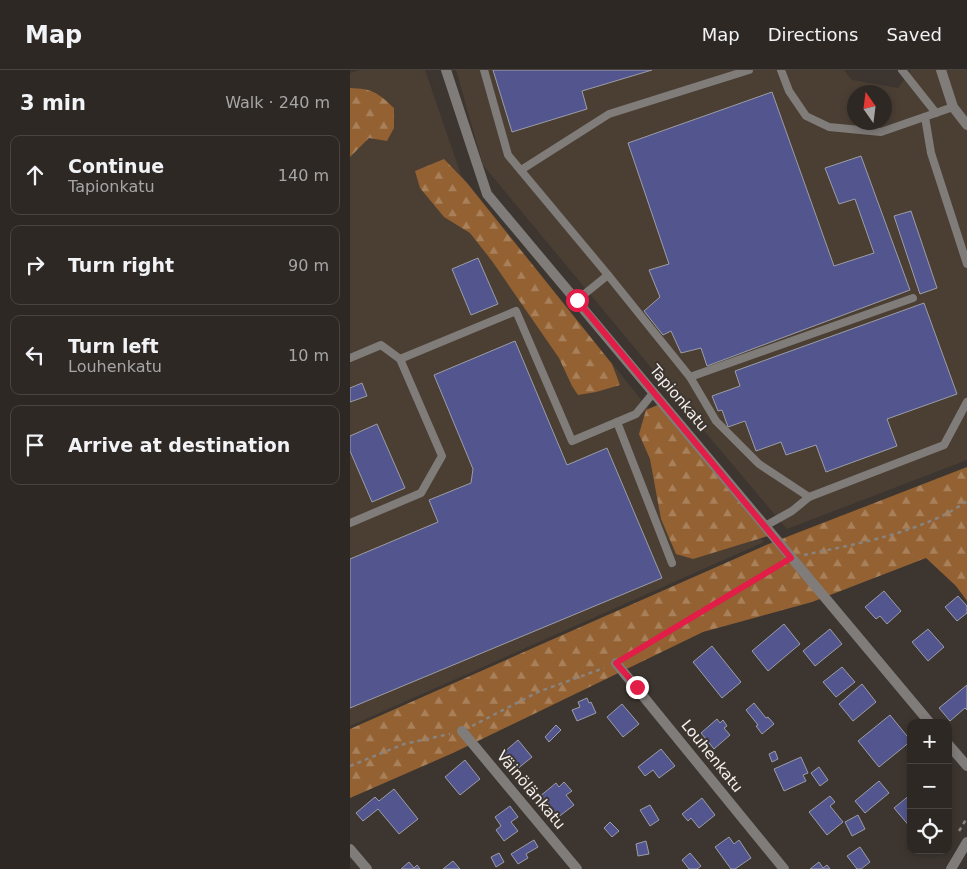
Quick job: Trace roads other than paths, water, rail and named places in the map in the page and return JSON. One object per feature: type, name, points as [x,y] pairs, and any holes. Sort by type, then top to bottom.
[{"type":"street","name":"Tapionkatu","points":[[446,70],[487,194],[927,719]]},
{"type":"street","points":[[941,70],[954,107],[967,125]]},
{"type":"street","name":"Louhenkatu","points":[[616,663],[784,869]]},
{"type":"street","name":"Väinölänkatu","points":[[462,731],[577,869]]},
{"type":"street","points":[[952,749],[967,766]]},
{"type":"street","points":[[951,869],[967,842]]},
{"type":"street","points":[[350,849],[367,869]]},
{"type":"lane","points":[[484,70],[508,155],[690,377],[716,422],[759,464],[809,497]]},
{"type":"lane","points":[[522,170],[609,114],[749,70]]},
{"type":"lane","points":[[781,70],[789,91],[806,116],[829,127],[881,132],[954,107]]},
{"type":"lane","points":[[900,71],[936,113]]},
{"type":"lane","points":[[925,117],[931,153],[967,264]]},
{"type":"lane","points":[[577,300],[608,275]]},
{"type":"lane","points":[[690,377],[913,298]]},
{"type":"lane","points":[[400,359],[516,311],[572,441],[636,414],[654,392]]},
{"type":"lane","points":[[350,358],[381,345],[400,359],[442,456],[421,493],[350,523]]},
{"type":"lane","points":[[765,526],[792,511],[809,497],[944,445],[967,402]]},
{"type":"lane","points":[[617,422],[672,563]]}]
